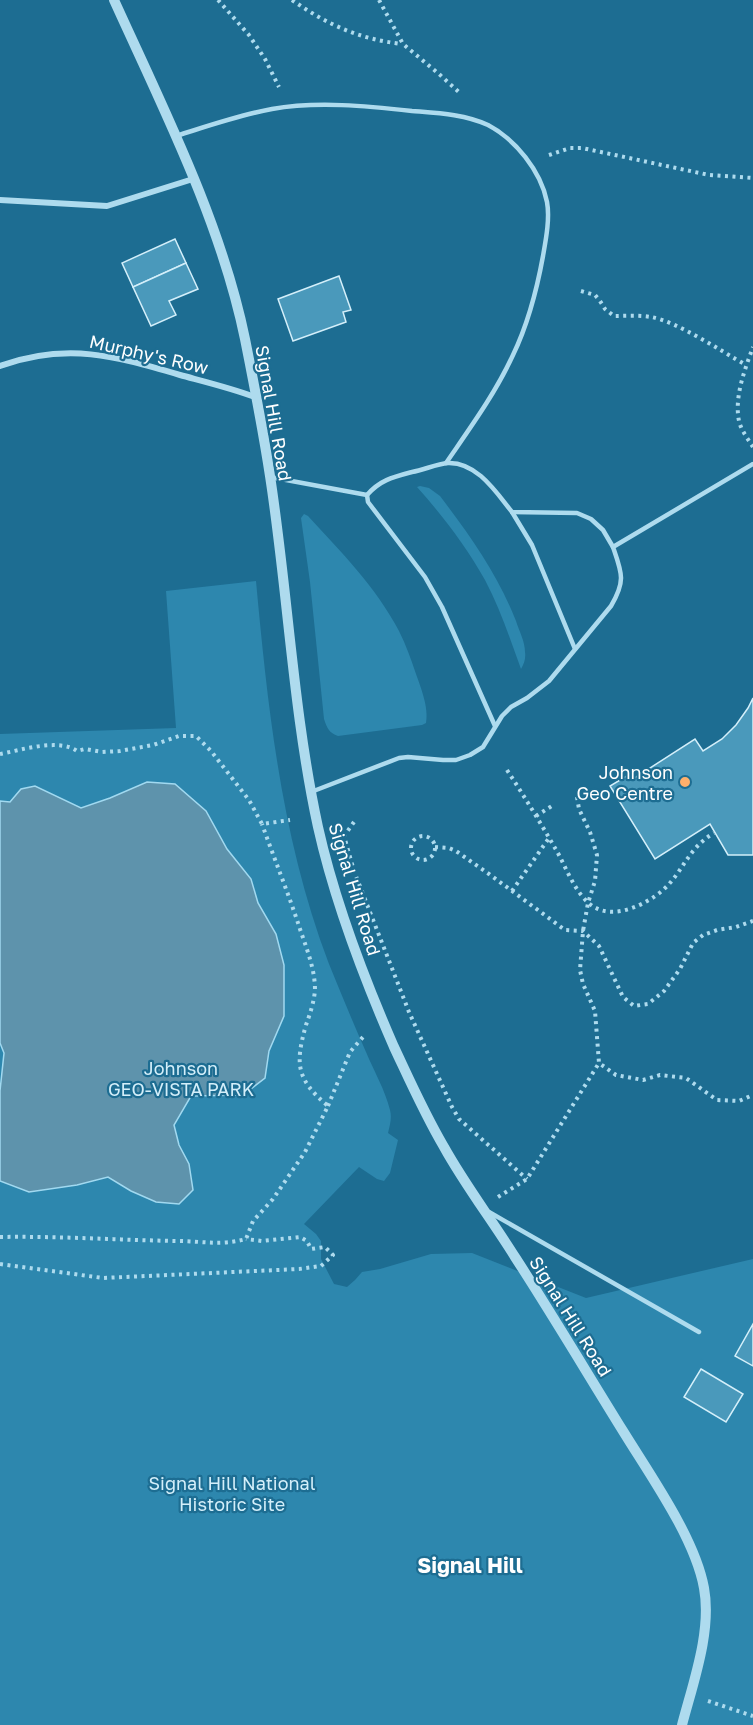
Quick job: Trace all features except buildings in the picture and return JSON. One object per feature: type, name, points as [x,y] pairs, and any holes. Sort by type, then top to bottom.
[{"type":"street","name":"Signal Hill Road","points":[[114,0],[176,136],[221,251],[233,291],[244,336],[270,477],[296,691],[311,792],[329,871],[346,927],[395,1049],[449,1156],[607,1405],[673,1513],[693,1552],[704,1585],[706,1606],[698,1665],[682,1725]]},
{"type":"street","points":[[0,200],[107,206],[193,180]]},
{"type":"street","name":"Murphy's Row","points":[[0,366],[39,355],[93,353],[231,388],[255,398]]},
{"type":"lane","points":[[176,136],[274,109],[316,106],[394,109],[465,117],[489,126],[526,156],[540,179],[548,202],[547,225],[529,315],[514,354],[498,384],[446,463]]},
{"type":"lane","points":[[495,726],[442,607],[425,577],[368,502],[367,495],[374,487],[386,479],[446,463],[462,464],[489,484],[512,512],[532,545],[575,649]]},
{"type":"lane","points":[[613,547],[753,464]]},
{"type":"lane","points":[[270,477],[367,495]]},
{"type":"lane","points":[[311,792],[399,758],[408,756],[456,760],[483,747],[495,726],[511,707],[549,681],[611,606],[618,594],[621,570],[613,547],[603,530],[591,519],[577,513],[512,512]]},
{"type":"lane","points":[[482,1207],[699,1332]]},
{"type":"path","points":[[218,0],[249,35],[265,59],[279,87]]},
{"type":"path","points":[[292,0],[343,30],[384,42],[403,44]]},
{"type":"path","points":[[379,0],[403,44],[460,93]]},
{"type":"path","points":[[549,155],[570,148],[582,148],[710,175],[753,178]]},
{"type":"path","points":[[581,291],[595,295],[604,309],[614,316],[653,317],[674,325],[746,365]]},
{"type":"path","points":[[753,347],[746,365],[738,403],[740,423],[753,448]]},
{"type":"path","points":[[0,754],[45,745],[71,747],[77,752],[85,749],[102,752],[120,751],[153,745],[179,736],[196,736],[211,751],[249,800],[262,824],[290,901],[312,968],[315,991],[302,1044],[299,1062],[301,1073],[305,1083],[328,1106]]},
{"type":"path","points":[[507,770],[549,838],[578,891],[588,903],[597,909],[621,910],[648,901],[673,879],[693,850],[714,833]]},
{"type":"path","points":[[482,1207],[527,1179],[599,1063],[595,1011],[583,984],[580,970],[583,931],[595,881],[597,855],[590,832],[579,809],[577,797]]},
{"type":"path","points":[[536,816],[555,804]]},
{"type":"path","points":[[262,824],[290,820]]},
{"type":"path","points":[[354,822],[344,836],[354,871],[409,1012],[452,1107],[459,1119],[527,1179]]},
{"type":"path","points":[[420,836],[432,840],[435,847],[433,855],[427,860],[413,855],[411,848],[414,840],[420,836]]},
{"type":"path","points":[[512,891],[549,838]]},
{"type":"path","points":[[435,847],[456,851],[565,930],[583,931],[599,946],[623,997],[634,1006],[648,1004],[664,991],[680,969],[693,943],[703,935],[753,921]]},
{"type":"path","points":[[246,1239],[253,1221],[273,1199],[305,1152],[328,1106],[350,1052],[363,1037]]},
{"type":"path","points":[[599,1063],[616,1075],[642,1080],[660,1075],[686,1078],[717,1100],[739,1101],[753,1095]]},
{"type":"path","points":[[0,1237],[44,1236],[99,1240],[188,1241],[213,1244],[246,1239],[262,1241],[300,1237],[308,1241],[311,1249],[325,1247],[333,1255],[321,1266],[299,1269],[103,1278],[0,1264]]},
{"type":"path","points":[[690,1695],[753,1716]]},
{"type":"green space","points":[[417,487],[429,488],[440,496],[492,571],[509,604],[523,640],[525,656],[521,669],[485,580],[453,531]]},
{"type":"green space","points":[[304,514],[357,570],[390,615],[404,642],[420,685],[427,717],[426,723],[338,736],[327,728],[324,719],[301,518]]},
{"type":"green space","name":"Signal Hill National Historic Site","points":[[256,581],[279,775],[299,871],[329,964],[388,1103],[391,1116],[388,1133],[398,1140],[390,1173],[384,1181],[359,1167],[304,1224],[321,1241],[321,1259],[334,1284],[347,1287],[362,1272],[431,1254],[472,1253],[586,1298],[753,1259],[753,1725],[0,1725],[0,734],[176,728],[166,591]]},
{"type":"shaded area","points":[[147,782],[175,784],[206,811],[227,849],[251,879],[258,903],[276,934],[284,965],[284,1016],[269,1051],[265,1078],[243,1095],[191,1096],[174,1125],[179,1145],[189,1164],[193,1190],[179,1204],[156,1202],[108,1177],[77,1185],[29,1192],[0,1181],[0,1091],[4,1053],[0,1043],[0,801],[10,802],[21,789],[35,786],[81,808]]},
{"type":"place","name":"Johnson Geo Centre","points":[[685,782]]},
{"type":"district","name":"Signal Hill","points":[[470,1565]]},
{"type":"park label","name":"Johnson GEO-VISTA PARK","points":[[181,1078]]}]
